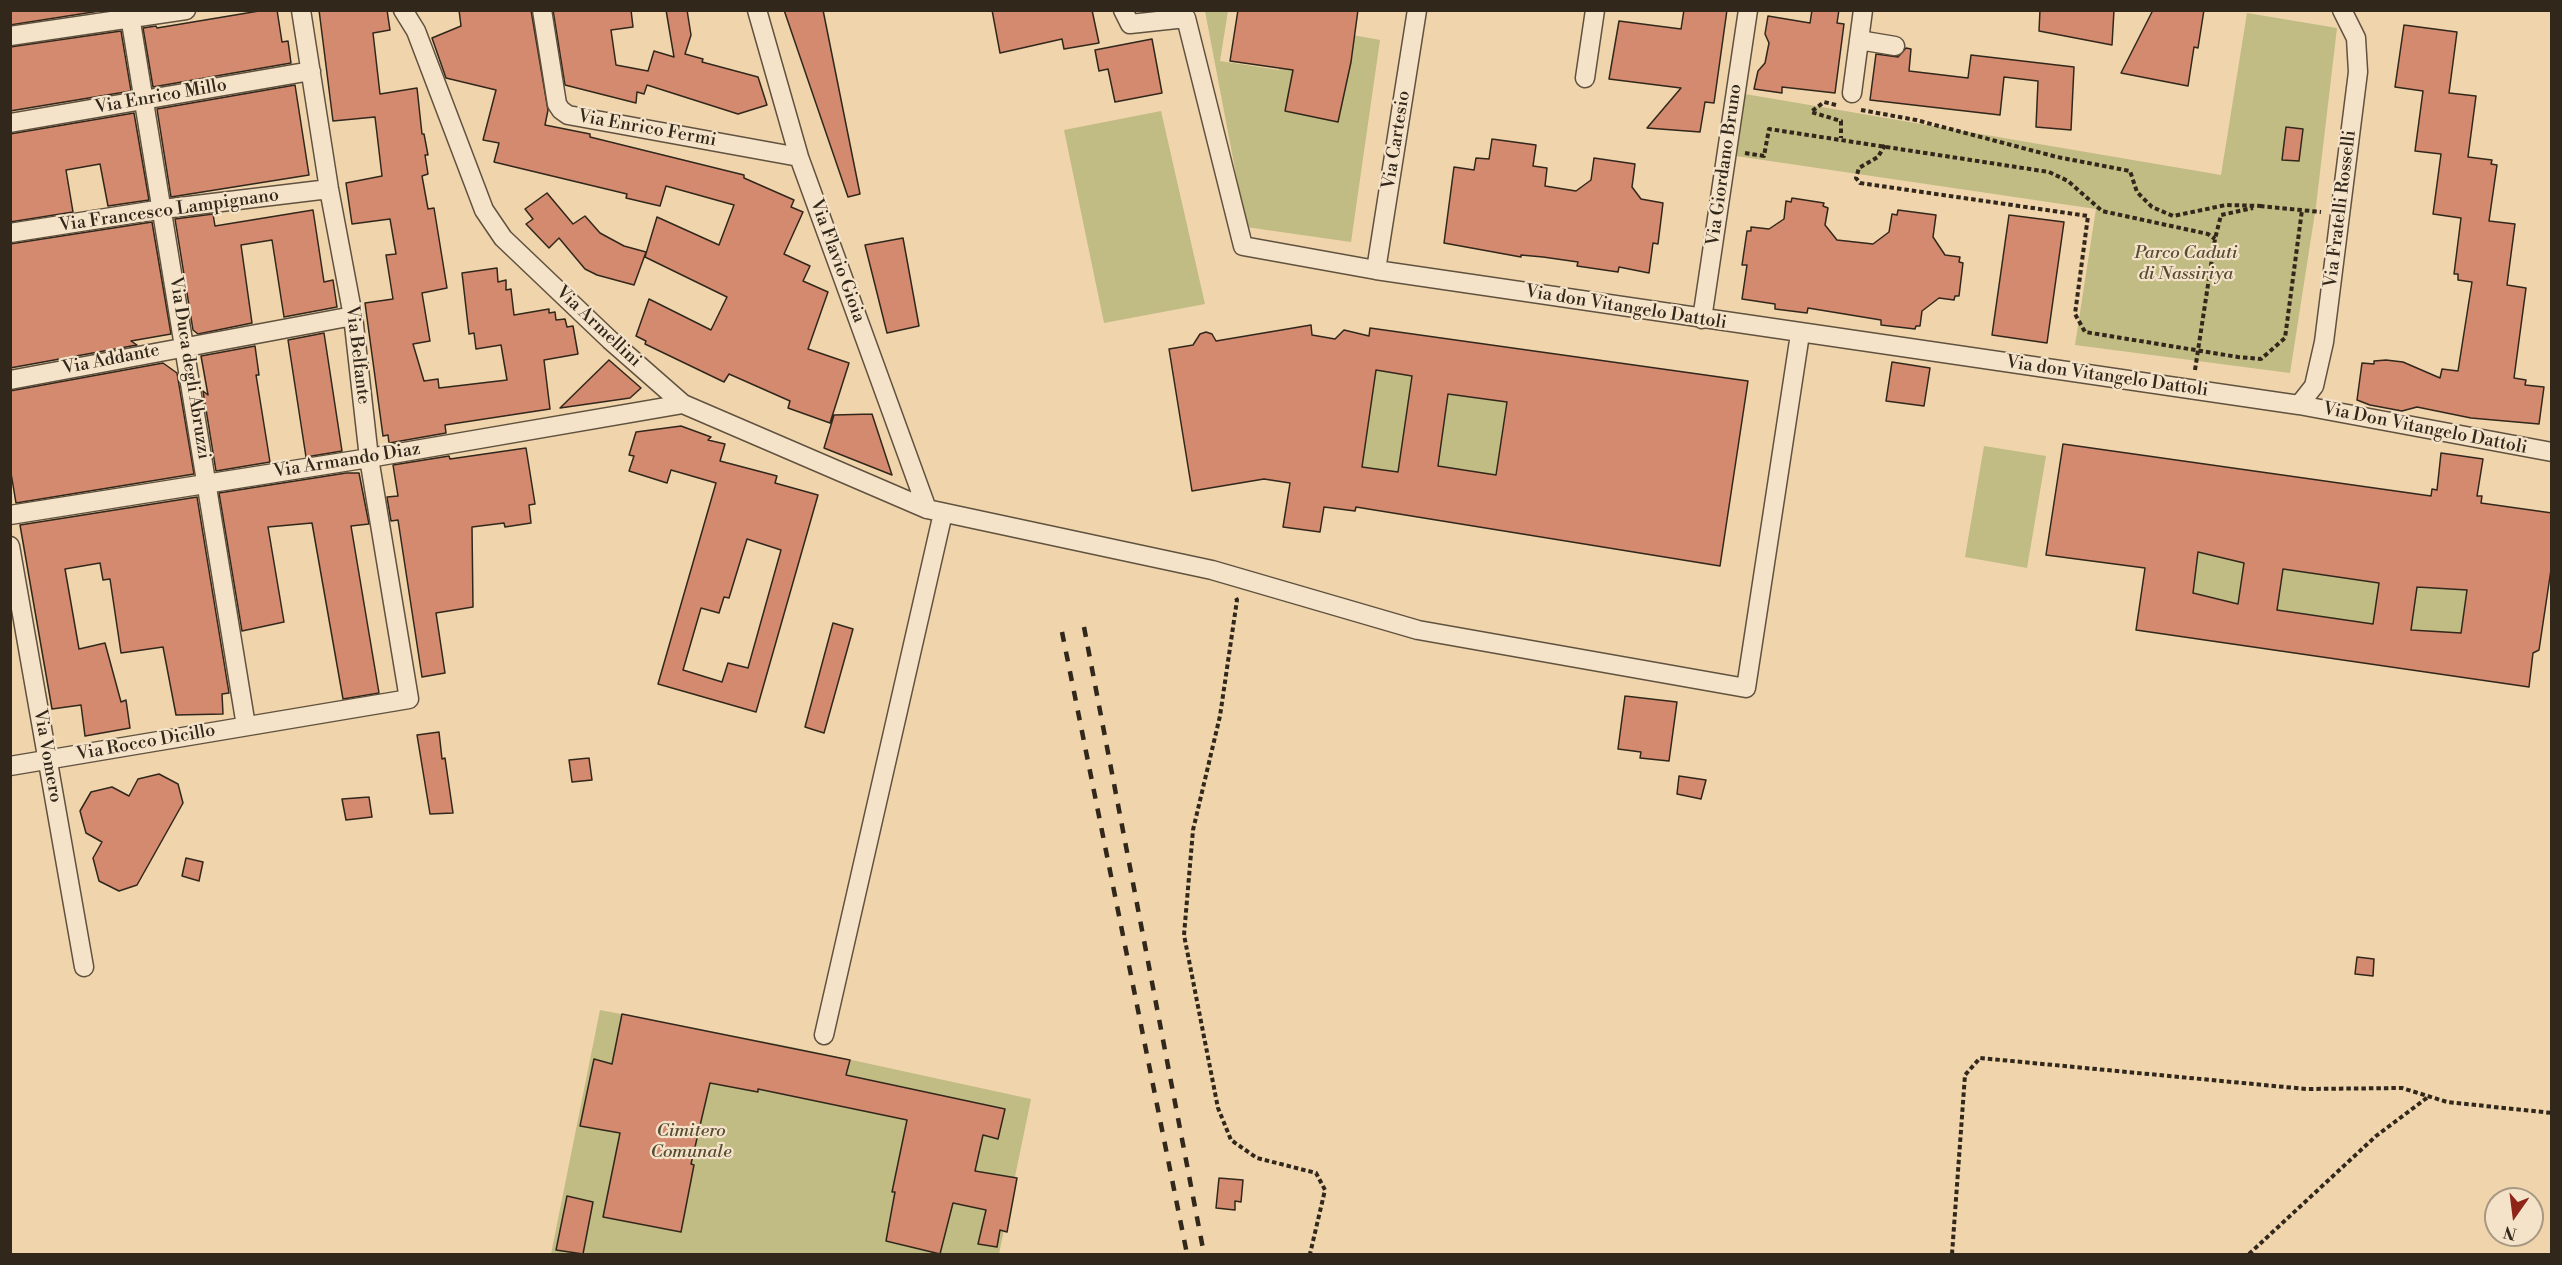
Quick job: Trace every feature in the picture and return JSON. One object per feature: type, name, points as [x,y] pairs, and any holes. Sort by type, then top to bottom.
[{"type":"street","points":[[10,36],[130,15],[186,10]]},
{"type":"street","name":"Via Belfante","points":[[301,10],[329,189],[353,316],[369,458],[409,699]]},
{"type":"street","name":"Via Armellini","points":[[403,10],[416,31],[484,210],[503,238],[610,340],[683,404],[935,511],[1212,570],[1418,630],[1746,688],[1800,334]]},
{"type":"street","name":"Via Enrico Fermi","points":[[542,10],[557,104],[568,115],[799,157]]},
{"type":"street","name":"Via Flavio Gioia","points":[[757,10],[799,157],[935,511]]},
{"type":"street","name":"Via Cartesio","points":[[1376,270],[1417,10]]},
{"type":"street","points":[[1585,78],[1595,10]]},
{"type":"street","name":"Via Giordano Bruno","points":[[1702,319],[1748,10]]},
{"type":"street","points":[[1852,103],[1863,10]]},
{"type":"street","name":"Via Fratelli Rosselli","points":[[2299,405],[2314,386],[2324,342],[2358,72],[2356,38],[2342,10]]},
{"type":"street","name":"Via Duca degli Abruzzi","points":[[130,15],[146,101],[246,726]]},
{"type":"street","name":"Via don Vitangelo Dattoli","points":[[1126,17],[1186,18],[1243,246],[1376,270],[1800,334],[2299,405]]},
{"type":"street","points":[[1860,40],[1895,46]]},
{"type":"street","name":"Via Enrico Millo","points":[[10,123],[146,101],[311,70]]},
{"type":"street","name":"Via Francesco Lampignano","points":[[10,234],[163,209],[329,189]]},
{"type":"street","name":"Via Addante","points":[[10,380],[353,316]]},
{"type":"street","name":"Via Armando Diaz","points":[[10,515],[369,458],[683,404]]},
{"type":"street","name":"Via Don Vitangelo Dattoli","points":[[2299,405],[2552,453]]},
{"type":"street","points":[[824,1035],[935,511]]},
{"type":"street","name":"Via Vomero","points":[[10,546],[84,967]]},
{"type":"street","name":"Via Rocco Dicillo","points":[[10,766],[409,699]]},
{"type":"path","points":[[1841,138],[1841,121],[1811,112],[1824,102],[1852,103],[2067,160],[2130,171],[2137,192],[2152,207],[2173,216],[2226,205],[2262,206],[2340,215]]},
{"type":"path","points":[[1727,151],[1764,156],[1769,129],[1841,138],[2049,172],[2068,182],[2102,211],[2208,234],[2215,239]]},
{"type":"path","points":[[1885,145],[1878,157],[1859,168],[1856,178],[1860,183],[2088,216],[2075,314],[2085,332],[2198,351],[2261,359],[2285,338],[2302,210]]},
{"type":"path","points":[[2192,389],[2215,239],[2221,215],[2262,206]]},
{"type":"path","points":[[1212,570],[1238,600],[1220,716],[1193,830],[1184,936],[1218,1108],[1231,1140],[1257,1158],[1316,1173],[1325,1191],[1310,1254]]},
{"type":"path","points":[[1952,1254],[1965,1075],[1980,1058],[2306,1089],[2402,1088],[2447,1102],[2552,1113]]},
{"type":"path","points":[[2249,1254],[2376,1136],[2429,1096]]},
{"type":"green space","points":[[1205,11],[1228,11],[1220,61],[1279,70],[1286,23],[1380,40],[1351,242],[1246,227]]},
{"type":"green space","name":"Parco Caduti di Nassiriya","points":[[2247,13],[2337,28],[2316,206],[2290,373],[2075,345],[2096,209],[1736,156],[1745,94],[2221,175]]},
{"type":"green space","points":[[1161,111],[1205,304],[1104,323],[1064,130]]},
{"type":"green space","points":[[1376,370],[1412,376],[1398,472],[1362,467]]},
{"type":"green space","points":[[1450,382],[1508,391],[1494,487],[1471,484],[1473,471],[1461,469],[1436,478]]},
{"type":"green space","points":[[1984,446],[2046,456],[2027,568],[1965,557]]},
{"type":"green space","points":[[2198,552],[2244,563],[2238,604],[2193,593]]},
{"type":"green space","points":[[2283,569],[2379,583],[2373,624],[2277,610]]},
{"type":"green space","points":[[2417,587],[2467,590],[2461,633],[2411,630]]},
{"type":"green space","name":"Cimitero Comunale","points":[[600,1010],[792,1047],[1031,1099],[999,1254],[551,1254]]},
{"type":"building","points":[[10,10],[106,10],[10,25]]},
{"type":"building","points":[[277,10],[282,42],[288,41],[291,63],[153,87],[143,28],[156,26],[157,28]]},
{"type":"building","points":[[319,10],[387,10],[390,30],[373,33],[380,94],[417,88],[422,134],[424,134],[428,155],[425,155],[428,174],[422,176],[428,209],[434,208],[447,288],[422,293],[430,341],[413,344],[424,381],[438,379],[439,388],[507,380],[501,345],[476,349],[474,333],[469,334],[462,273],[497,268],[498,282],[506,280],[506,290],[511,289],[514,315],[549,309],[549,313],[555,312],[556,320],[565,319],[567,327],[573,326],[578,354],[544,360],[550,409],[445,425],[446,433],[389,443],[388,435],[383,436],[365,303],[393,299],[386,255],[396,254],[390,219],[352,224],[346,183],[382,176],[375,117],[333,121]]},
{"type":"building","points":[[459,10],[531,10],[548,110],[545,125],[590,134],[590,137],[744,175],[744,178],[794,200],[791,207],[803,212],[784,254],[810,266],[803,281],[828,292],[808,349],[849,363],[830,423],[788,408],[790,401],[729,374],[724,382],[645,344],[646,341],[636,336],[649,299],[711,330],[727,297],[645,257],[657,217],[719,245],[734,205],[666,186],[660,206],[626,198],[627,194],[494,162],[499,143],[483,140],[496,90],[446,78],[432,38],[461,26]]},
{"type":"building","points":[[553,10],[631,10],[633,27],[611,30],[616,65],[648,71],[654,51],[674,57],[666,10],[687,10],[691,35],[685,54],[703,59],[702,62],[758,77],[767,105],[738,114],[647,85],[644,94],[637,92],[636,103],[565,85]]},
{"type":"building","points":[[784,10],[823,10],[860,194],[848,197]]},
{"type":"building","points":[[992,10],[1092,10],[1099,43],[1064,49],[1062,39],[1000,53]]},
{"type":"building","points":[[1238,10],[1358,10],[1351,62],[1338,122],[1285,111],[1293,70],[1230,61]]},
{"type":"building","points":[[1684,10],[1727,10],[1714,103],[1705,102],[1700,132],[1647,128],[1681,88],[1609,79],[1619,21],[1681,29]]},
{"type":"building","points":[[1812,10],[1839,10],[1837,23],[1844,24],[1835,93],[1782,87],[1782,93],[1754,89],[1758,71],[1765,63],[1769,43],[1765,34],[1768,16],[1810,23]]},
{"type":"building","points":[[2040,10],[2114,10],[2112,45],[2039,31]]},
{"type":"building","points":[[2153,10],[2204,10],[2198,48],[2194,47],[2188,86],[2121,73]]},
{"type":"building","points":[[2404,25],[2457,32],[2449,93],[2476,96],[2468,157],[2492,160],[2491,164],[2497,165],[2489,221],[2515,224],[2507,285],[2526,288],[2514,378],[2526,380],[2525,385],[2544,387],[2539,424],[2471,418],[2417,407],[2402,411],[2357,400],[2362,363],[2374,364],[2374,361],[2386,360],[2403,362],[2440,378],[2442,369],[2458,371],[2472,282],[2458,280],[2458,274],[2454,274],[2461,218],[2433,214],[2441,154],[2415,151],[2423,91],[2395,87]]},
{"type":"building","points":[[121,31],[131,91],[10,111],[10,47]]},
{"type":"building","points":[[1152,39],[1162,93],[1115,102],[1108,69],[1099,71],[1095,50]]},
{"type":"building","points":[[1906,48],[1911,49],[1909,71],[1968,78],[1971,55],[2074,67],[2071,130],[2036,127],[2038,81],[2004,77],[2000,115],[1870,100],[1876,54],[1898,57]]},
{"type":"building","points":[[295,85],[309,175],[171,197],[157,109]]},
{"type":"building","points":[[134,113],[149,200],[108,206],[100,164],[66,170],[73,212],[10,222],[10,134]]},
{"type":"building","points":[[2286,127],[2303,129],[2299,161],[2282,160]]},
{"type":"building","points":[[1492,139],[1536,145],[1533,166],[1547,168],[1545,186],[1576,191],[1591,180],[1594,158],[1635,164],[1632,187],[1641,199],[1663,203],[1658,244],[1653,243],[1649,273],[1619,267],[1618,272],[1577,266],[1578,262],[1521,255],[1521,257],[1444,243],[1454,167],[1474,170],[1476,158],[1489,159]]},
{"type":"building","points":[[547,193],[573,224],[585,216],[600,233],[624,246],[646,252],[634,285],[597,275],[585,269],[559,238],[549,248],[526,224],[533,219],[525,209]]},
{"type":"building","points":[[1792,198],[1824,203],[1823,206],[1828,208],[1825,225],[1837,240],[1873,244],[1889,232],[1892,214],[1897,215],[1898,210],[1936,215],[1933,237],[1945,255],[1960,257],[1959,262],[1963,263],[1959,296],[1955,296],[1954,300],[1939,298],[1922,311],[1920,326],[1916,326],[1915,329],[1881,325],[1881,320],[1808,308],[1807,313],[1775,309],[1775,304],[1742,299],[1747,265],[1742,265],[1747,231],[1751,231],[1751,227],[1769,229],[1784,219],[1786,201],[1791,202]]},
{"type":"building","points":[[313,210],[324,282],[333,280],[337,307],[284,317],[272,240],[241,245],[252,323],[198,334],[193,330],[175,219],[213,214],[215,226]]},
{"type":"building","points":[[2009,215],[2064,222],[2047,343],[1992,335]]},
{"type":"building","points":[[152,222],[171,334],[131,341],[137,345],[10,368],[10,244]]},
{"type":"building","points":[[903,238],[919,326],[887,333],[865,245]]},
{"type":"building","points":[[1311,325],[1312,335],[1335,339],[1344,330],[1369,336],[1370,328],[1748,381],[1720,566],[1356,507],[1355,511],[1324,507],[1320,532],[1283,527],[1290,483],[1264,479],[1192,491],[1169,349],[1193,345],[1200,334],[1206,332],[1212,334],[1216,341]],"holes":[[[1376,370],[1412,376],[1398,472],[1362,467]],[[1448,394],[1507,402],[1496,475],[1438,466]]]},
{"type":"building","points":[[324,333],[342,451],[306,457],[288,340]]},
{"type":"building","points":[[255,346],[259,375],[256,375],[270,462],[216,471],[203,391],[208,395],[201,356]]},
{"type":"building","points":[[609,360],[641,388],[630,398],[560,408]]},
{"type":"building","points":[[1892,362],[1930,368],[1924,406],[1886,401]]},
{"type":"building","points":[[163,363],[177,373],[194,474],[16,503],[10,467],[10,391]]},
{"type":"building","points":[[872,414],[892,475],[824,448],[834,415]]},
{"type":"building","points":[[681,426],[711,437],[708,440],[725,444],[720,461],[777,476],[775,483],[818,495],[756,712],[658,684],[716,483],[671,470],[667,483],[629,471],[634,456],[629,455],[636,432]],"holes":[[[747,539],[781,550],[748,668],[728,663],[722,682],[683,670],[701,608],[719,613],[724,597],[729,598]]]},
{"type":"building","points":[[2063,444],[2431,496],[2432,489],[2437,490],[2441,453],[2483,459],[2477,496],[2482,496],[2481,503],[2552,513],[2552,563],[2539,650],[2533,653],[2529,687],[2136,630],[2145,568],[2046,555]],"holes":[[[2198,552],[2244,563],[2238,604],[2193,593]],[[2283,569],[2379,583],[2373,624],[2277,610]],[[2417,587],[2467,590],[2461,633],[2411,630]]]},
{"type":"building","points":[[526,448],[535,504],[529,505],[531,523],[505,527],[504,523],[472,527],[473,607],[436,613],[445,673],[422,677],[398,520],[391,521],[387,497],[398,496],[393,465],[449,456],[450,459]]},
{"type":"building","points":[[346,473],[359,473],[369,524],[351,526],[379,693],[343,699],[312,523],[268,527],[284,622],[242,631],[219,493]]},
{"type":"building","points":[[197,497],[229,693],[222,694],[223,714],[176,715],[163,647],[121,653],[110,579],[103,580],[100,563],[65,569],[79,649],[105,643],[121,702],[126,700],[130,728],[85,736],[81,705],[52,709],[20,525]]},
{"type":"building","points":[[833,623],[853,629],[824,733],[805,727]]},
{"type":"building","points":[[1625,696],[1677,702],[1669,761],[1640,758],[1641,752],[1618,749]]},
{"type":"building","points":[[439,732],[453,813],[430,814],[417,735]]},
{"type":"building","points":[[589,758],[592,780],[572,782],[569,760]]},
{"type":"building","points":[[159,774],[178,784],[183,803],[137,885],[119,891],[99,881],[93,858],[102,842],[86,833],[80,811],[91,792],[112,787],[129,796],[138,779]]},
{"type":"building","points":[[1679,776],[1706,780],[1701,799],[1677,794]]},
{"type":"building","points":[[369,797],[372,817],[346,820],[342,799]]},
{"type":"building","points":[[186,858],[203,862],[199,881],[182,876]]},
{"type":"building","points":[[2357,957],[2374,959],[2373,976],[2355,974]]},
{"type":"building","points":[[622,1014],[850,1060],[846,1075],[1005,1109],[998,1139],[983,1135],[975,1171],[1017,1178],[1007,1232],[1000,1230],[997,1247],[978,1244],[986,1210],[953,1203],[940,1254],[886,1241],[895,1192],[892,1192],[907,1120],[758,1089],[758,1092],[710,1083],[691,1164],[694,1165],[681,1232],[603,1217],[620,1133],[580,1126],[594,1059],[612,1064]]},
{"type":"building","points":[[1219,1178],[1243,1180],[1241,1202],[1235,1201],[1235,1210],[1216,1208]]},
{"type":"building","points":[[567,1196],[593,1202],[583,1254],[556,1250]]},
{"type":"railway","points":[[1084,627],[1204,1254]]},
{"type":"railway","points":[[1062,632],[1187,1254]]}]
